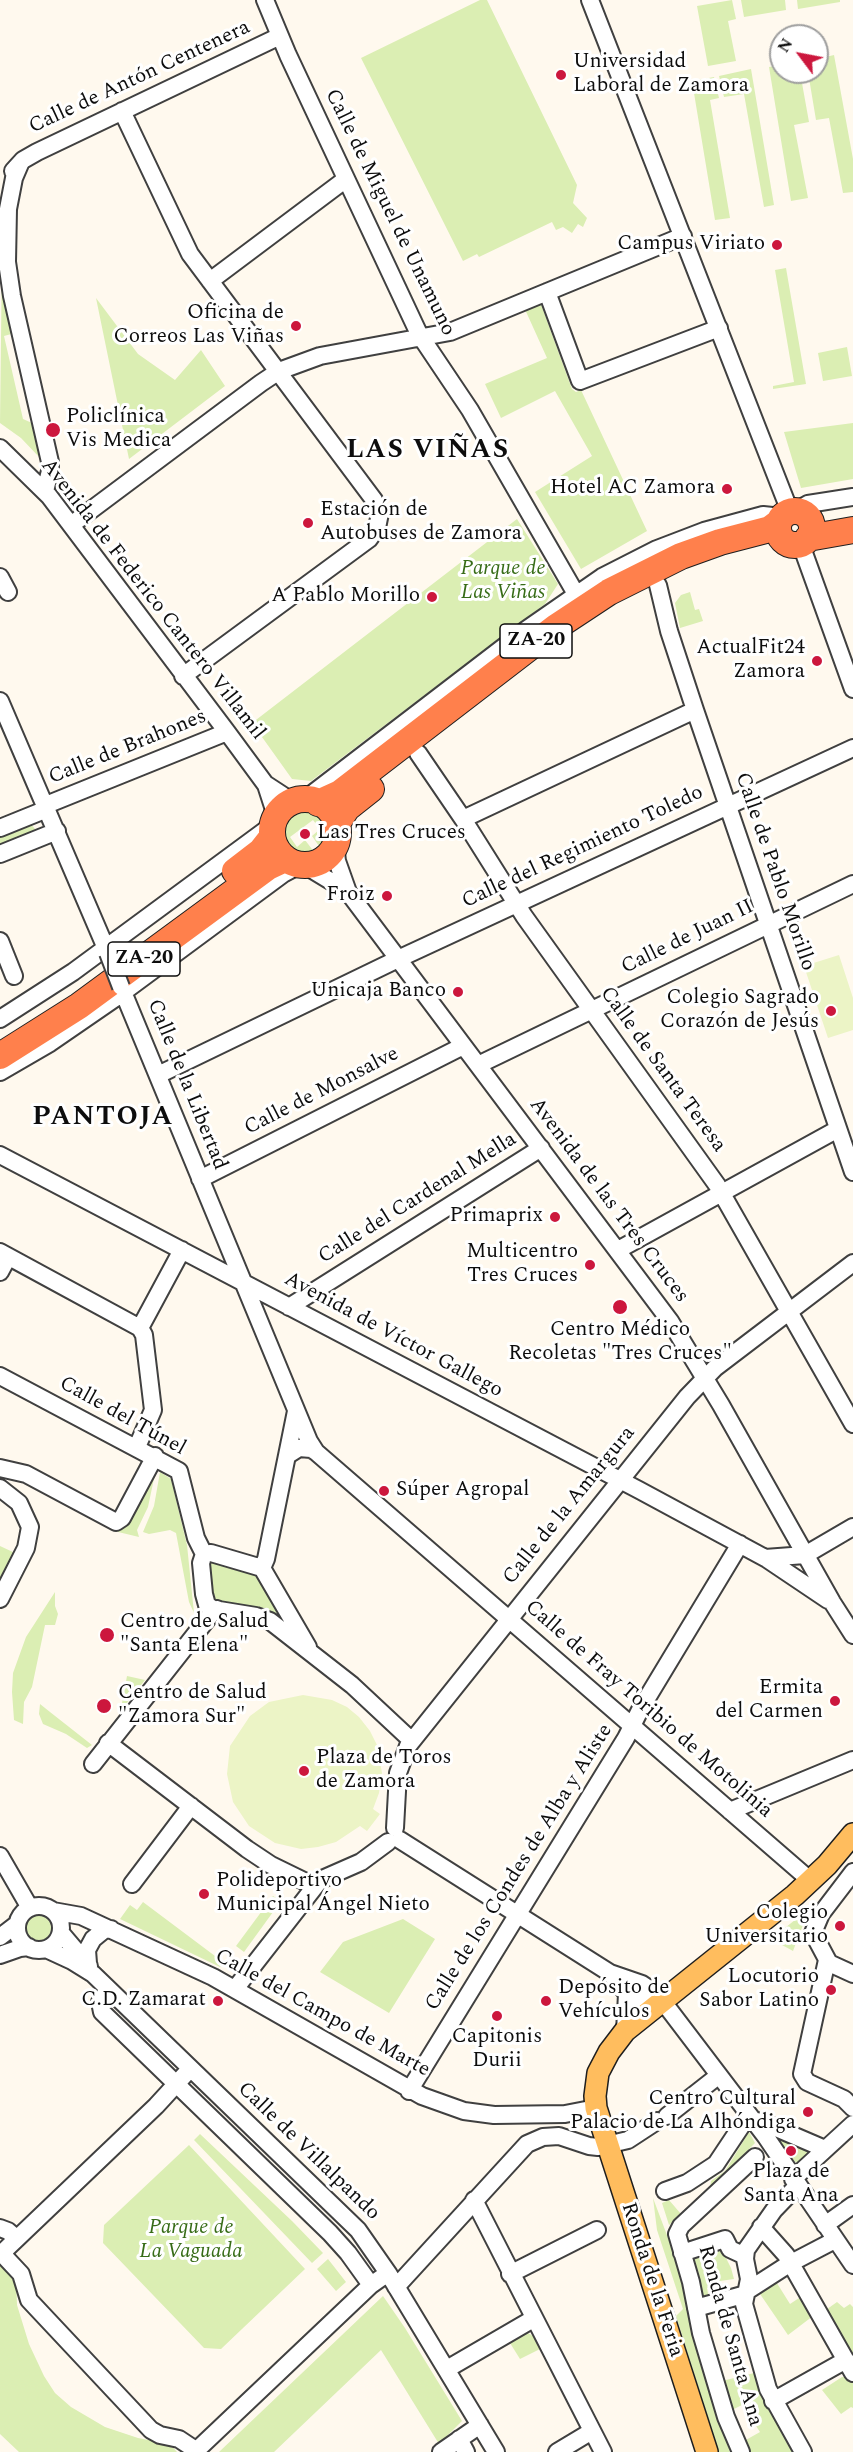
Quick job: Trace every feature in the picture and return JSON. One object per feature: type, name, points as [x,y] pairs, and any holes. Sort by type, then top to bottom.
[{"type":"highway","name":"ZA-20","points":[[0,1036],[88,978],[261,851],[289,813],[340,793],[550,631],[603,596],[668,562],[720,542],[773,528],[853,514]]},
{"type":"highway","name":"ZA-20","points":[[0,1056],[79,1006],[268,867],[324,859],[347,808],[570,636],[614,608],[658,585],[722,560],[793,526],[853,530]]},
{"type":"highway","points":[[296,863],[275,847],[289,813],[329,811],[336,834]]},
{"type":"main road","points":[[596,2108],[594,2096],[598,2073],[609,2052],[625,2031],[811,1881],[853,1834]]},
{"type":"main road","name":"Ronda de la Feria","points":[[596,2108],[707,2452]]},
{"type":"street","name":"Calle de Miguel de Unamuno","points":[[265,0],[421,337],[470,410],[576,594]]},
{"type":"street","points":[[590,0],[787,504],[853,689]]},
{"type":"street","name":"Calle de Antón Centenera","points":[[0,195],[10,176],[32,154],[280,36]]},
{"type":"street","points":[[122,111],[187,249],[376,503],[380,513],[379,524],[369,538],[183,676]]},
{"type":"street","name":"Calle de Antón Centenera","points":[[20,164],[15,174],[9,204],[7,262],[50,462],[45,491]]},
{"type":"street","points":[[210,281],[346,178]]},
{"type":"street","points":[[71,525],[279,371],[320,356],[452,331],[683,236]]},
{"type":"street","points":[[547,292],[580,381],[718,328]]},
{"type":"street","name":"Avenida de Federico Cantero Villamil","points":[[0,448],[45,491],[227,732],[264,783],[273,802],[289,813]]},
{"type":"street","points":[[793,526],[808,504],[853,497]]},
{"type":"street","points":[[0,1019],[107,950],[289,813],[526,629],[576,594],[623,566],[687,537],[763,515],[793,526]]},
{"type":"street","points":[[0,577],[8,592]]},
{"type":"street","name":"Calle de Pablo Morillo","points":[[658,585],[669,631],[695,710],[853,1172]]},
{"type":"street","name":"Calle de la Libertad","points":[[0,701],[107,950],[309,1441],[316,1452]]},
{"type":"street","points":[[464,819],[695,710]]},
{"type":"street","name":"Calle de Brahones","points":[[0,828],[227,732]]},
{"type":"street","name":"Calle del Regimiento Toledo","points":[[158,1075],[398,959],[853,748]]},
{"type":"street","name":"Calle de Santa Teresa","points":[[418,753],[464,819],[517,904],[721,1193],[853,1424]]},
{"type":"street","points":[[0,854],[57,831]]},
{"type":"street","name":"Avenida de las Tres Cruces","points":[[336,834],[337,861],[348,892],[664,1312],[805,1555]]},
{"type":"street","points":[[0,1072],[50,1043],[296,863]]},
{"type":"street","name":"Avenida de las Tres Cruces","points":[[296,863],[348,892]]},
{"type":"street","name":"Calle de Juan II","points":[[478,1065],[853,884]]},
{"type":"street","points":[[0,941],[14,976]]},
{"type":"street","name":"Calle de Monsalve","points":[[200,1179],[464,1046]]},
{"type":"street","points":[[618,1250],[838,1129]]},
{"type":"street","name":"Calle del Cardenal Mella","points":[[288,1307],[541,1148]]},
{"type":"street","name":"Avenida de Víctor Gallego","points":[[0,1155],[740,1544],[772,1557],[832,1602]]},
{"type":"street","points":[[141,1328],[182,1250]]},
{"type":"street","points":[[0,1272],[4,1255],[141,1328],[144,1335],[153,1410],[137,1447]]},
{"type":"street","name":"Calle de la Amargura","points":[[394,1837],[399,1767],[412,1741],[509,1618],[704,1378],[853,1263]]},
{"type":"street","name":"Calle del Túnel","points":[[0,1376],[155,1456],[179,1471],[196,1538],[204,1554]]},
{"type":"street","points":[[262,1568],[296,1409]]},
{"type":"street","points":[[288,1455],[299,1448],[316,1452]]},
{"type":"street","name":"Calle de Fray Toribio de Motolinia","points":[[316,1452],[811,1881]]},
{"type":"street","points":[[0,1468],[26,1474],[118,1522],[155,1456]]},
{"type":"street","points":[[0,1488],[10,1494],[23,1508],[30,1533],[23,1556],[0,1599]]},
{"type":"street","points":[[772,1557],[805,1555],[853,1527]]},
{"type":"street","points":[[772,1557],[789,1546],[793,1534]]},
{"type":"street","name":"Calle de los Condes de Alba y Aliste","points":[[410,2091],[633,1727],[640,1708],[740,1544]]},
{"type":"street","points":[[313,1653],[262,1568],[211,1553],[204,1554],[201,1563],[205,1601],[209,1608],[256,1616],[270,1621],[313,1653],[412,1741]]},
{"type":"street","name":"Avenida de Víctor Gallego","points":[[805,1555],[853,1635]]},
{"type":"street","points":[[270,1621],[282,1620],[287,1609]]},
{"type":"street","points":[[93,1764],[212,1613],[217,1610]]},
{"type":"street","points":[[390,1720],[398,1745],[399,1767]]},
{"type":"street","points":[[108,1743],[247,1849],[288,1874],[314,1886]]},
{"type":"street","points":[[730,1811],[853,1760]]},
{"type":"street","points":[[132,1884],[191,1806]]},
{"type":"street","points":[[235,1989],[320,1880],[336,1871],[361,1862],[394,1837],[610,1973],[642,1984],[663,2000],[750,2118],[853,2265]]},
{"type":"street","points":[[0,1856],[30,1908]]},
{"type":"street","points":[[288,1874],[313,1875],[336,1871]]},
{"type":"street","points":[[853,1872],[821,1914],[813,1931],[814,1938],[827,1960],[853,1974]]},
{"type":"street","points":[[288,1874],[299,1894],[298,1907]]},
{"type":"street","points":[[43,1906],[53,1911],[60,1921],[61,1933],[53,1945],[37,1950],[29,1947],[20,1938],[18,1924],[21,1916],[30,1908],[43,1906]]},
{"type":"street","name":"Calle del Campo de Marte","points":[[53,1911],[78,1914],[235,1989],[410,2091],[461,2110],[490,2115],[570,2113],[596,2108]]},
{"type":"street","points":[[0,1937],[18,1924]]},
{"type":"street","name":"Calle del Campo de Marte","points":[[61,1933],[82,1926],[108,1928]]},
{"type":"street","points":[[90,1969],[87,1950],[93,1939],[108,1928]]},
{"type":"street","name":"Calle de Villalpando","points":[[61,1933],[108,1989],[349,2220],[392,2280],[496,2452]]},
{"type":"street","points":[[0,1955],[29,1947]]},
{"type":"street","name":"Calle de Villalpando","points":[[46,1949],[90,1969]]},
{"type":"street","points":[[827,1960],[802,2074],[807,2082],[844,2099],[853,2108]]},
{"type":"street","points":[[610,1973],[627,1995],[649,2003],[663,2000]]},
{"type":"street","name":"Calle de Villalpando","points":[[108,1989],[100,2002],[102,2012],[335,2238],[371,2285]]},
{"type":"street","points":[[625,2031],[627,1995]]},
{"type":"street","points":[[190,2069],[156,2106],[5,2249],[4,2256],[19,2272],[29,2300],[151,2430],[160,2435],[179,2439],[194,2449],[202,2445],[371,2285],[392,2280],[530,2142],[559,2136],[592,2147],[628,2140],[718,2076]]},
{"type":"street","points":[[750,2118],[825,2150]]},
{"type":"street","points":[[665,2191],[687,2183],[716,2164],[750,2118]]},
{"type":"street","points":[[802,2452],[773,2401],[746,2315],[744,2307],[748,2272],[745,2256],[747,2247],[795,2182],[853,2124]]},
{"type":"street","name":"Ronda de Santa Ana","points":[[741,2452],[724,2412],[701,2333],[690,2275],[677,2237],[679,2228],[755,2157]]},
{"type":"street","points":[[474,2200],[603,2452]]},
{"type":"street","points":[[825,2225],[853,2205]]},
{"type":"street","points":[[761,2227],[786,2255],[849,2367],[773,2401]]},
{"type":"street","points":[[0,2228],[16,2238]]},
{"type":"street","points":[[510,2274],[597,2230]]},
{"type":"street","points":[[682,2253],[725,2239],[730,2248],[745,2256]]},
{"type":"street","points":[[696,2307],[746,2292],[789,2264],[835,2240]]},
{"type":"street","points":[[447,2369],[533,2319]]},
{"type":"street","points":[[441,2452],[463,2445],[480,2425]]},
{"type":"street","points":[[557,2452],[592,2432]]},
{"type":"green space","points":[[480,0],[487,0],[577,185],[573,203],[587,218],[583,227],[578,224],[572,233],[563,227],[556,230],[552,222],[479,257],[477,254],[463,261],[361,58]]},
{"type":"green space","points":[[732,0],[736,19],[728,21],[736,61],[708,66],[697,6]]},
{"type":"green space","points":[[741,0],[785,0],[786,10],[744,17]]},
{"type":"green space","points":[[797,0],[840,0],[840,2],[798,9]]},
{"type":"green space","points":[[834,55],[853,159],[853,192],[843,193],[829,118],[816,120],[810,84],[829,84],[829,56]]},
{"type":"green space","points":[[751,69],[774,205],[764,207],[744,94],[724,97],[719,76]]},
{"type":"green space","points":[[714,77],[719,98],[710,100],[730,218],[715,220],[692,81]]},
{"type":"green space","points":[[772,84],[802,84],[809,122],[794,125],[808,198],[791,201]]},
{"type":"green space","points":[[2,254],[15,333],[4,336],[23,419],[32,423],[40,458],[21,438],[0,423]]},
{"type":"green space","points":[[786,268],[806,384],[773,389],[773,386],[794,382],[775,270]]},
{"type":"green space","points":[[96,298],[138,354],[175,380],[201,350],[225,386],[129,459]]},
{"type":"green space","name":"Parque de Las Viñas","points":[[539,299],[572,389],[576,392],[581,390],[647,531],[581,569],[535,492],[592,456],[555,391],[501,418],[485,384],[547,358],[523,305]]},
{"type":"green space","points":[[847,347],[852,376],[823,381],[818,353]]},
{"type":"green space","points":[[853,423],[853,479],[801,488],[784,432]]},
{"type":"green space","name":"Parque de Las Viñas","points":[[517,519],[558,584],[545,604],[311,781],[292,779],[252,723]]},
{"type":"green space","points":[[690,592],[695,610],[699,609],[703,621],[680,628],[675,603],[681,595]]},
{"type":"green space","points":[[304,809],[320,815],[327,825],[328,836],[321,849],[312,836],[320,829],[313,820],[290,837],[297,847],[305,840],[315,853],[304,856],[291,851],[283,841],[282,827],[288,816]]},
{"type":"green space","points":[[30,823],[35,829],[34,833],[0,850],[0,832]]},
{"type":"green space","points":[[839,955],[853,998],[853,1030],[828,1038],[804,966]]},
{"type":"green space","points":[[156,1469],[148,1507],[137,1530],[139,1537],[114,1531]]},
{"type":"green space","points":[[160,1472],[171,1479],[187,1545],[194,1613],[189,1602],[176,1533],[170,1530],[149,1534],[143,1532],[154,1506]]},
{"type":"green space","points":[[0,1546],[15,1553],[0,1589]]},
{"type":"green space","points":[[208,1560],[257,1571],[280,1614],[211,1603]]},
{"type":"green space","points":[[55,1592],[55,1606],[58,1614],[55,1625],[45,1625],[32,1687],[24,1702],[23,1724],[14,1720],[13,1673],[26,1637]]},
{"type":"green space","points":[[127,1676],[145,1680],[126,1704],[122,1703]]},
{"type":"green space","name":"Plaza de Toros de Zamora","points":[[303,1695],[332,1700],[347,1707],[359,1717],[377,1745],[382,1773],[379,1793],[373,1809],[380,1814],[367,1831],[360,1826],[336,1842],[301,1849],[275,1843],[249,1826],[233,1802],[227,1774],[230,1746],[250,1716],[269,1702]]},
{"type":"green space","points":[[40,1704],[92,1745],[87,1748],[66,1734],[43,1724],[39,1714]]},
{"type":"green space","points":[[273,1896],[281,1901],[244,1952],[236,1946]]},
{"type":"green space","points":[[143,1902],[223,1962],[220,1967],[120,1919],[130,1905],[137,1910]]},
{"type":"green space","points":[[808,1912],[793,1951],[771,1939]]},
{"type":"green space","points":[[38,1915],[47,1919],[51,1928],[47,1937],[38,1941],[29,1937],[25,1928],[29,1919]]},
{"type":"green space","points":[[403,1919],[435,1939],[389,2013],[320,1972],[343,1942]]},
{"type":"green space","points":[[749,2132],[755,2143],[740,2158],[741,2161],[710,2188],[711,2181],[725,2171]]},
{"type":"green space","points":[[200,2134],[323,2253],[312,2263],[194,2140]]},
{"type":"green space","points":[[775,2134],[812,2152],[798,2163],[795,2162]]},
{"type":"green space","name":"Parque de La Vaguada","points":[[189,2145],[305,2269],[221,2349],[204,2348],[103,2243],[104,2225]]},
{"type":"green space","points":[[653,2198],[685,2283],[691,2332],[730,2452],[719,2452],[676,2316],[683,2309],[657,2230]]},
{"type":"green space","points":[[669,2200],[681,2214],[669,2225],[662,2203]]},
{"type":"green space","points":[[719,2244],[734,2279],[720,2281],[720,2284],[707,2288],[709,2299],[699,2301],[688,2253]]},
{"type":"green space","points":[[328,2259],[346,2282],[336,2291],[317,2269]]},
{"type":"green space","points":[[0,2260],[16,2276],[17,2305],[29,2344],[55,2393],[71,2407],[105,2427],[138,2438],[170,2444],[177,2452],[19,2452],[0,2434]]},
{"type":"green space","points":[[775,2280],[790,2304],[802,2296],[813,2316],[788,2335],[758,2291]]},
{"type":"green space","points":[[383,2296],[462,2421],[439,2444],[381,2350],[274,2452],[219,2452]]},
{"type":"green space","points":[[837,2302],[844,2308],[850,2304],[853,2307],[853,2362],[823,2312]]},
{"type":"green space","points":[[528,2333],[533,2336],[540,2349],[520,2359],[510,2343]]},
{"type":"green space","points":[[758,2372],[797,2452],[749,2452],[744,2441],[760,2432],[742,2405],[730,2411],[722,2381]]},
{"type":"green space","points":[[842,2377],[849,2377],[853,2382],[853,2408],[841,2414],[822,2390]]},
{"type":"place","name":"Universidad Laboral de Zamora","points":[[561,75]]},
{"type":"place","name":"Campus Viriato","points":[[777,245]]},
{"type":"place","name":"Oficina de Correos Las Viñas","points":[[296,326]]},
{"type":"place","name":"Policlínica Vis Medica","points":[[53,430]]},
{"type":"place","name":"Hotel AC Zamora","points":[[727,489]]},
{"type":"place","name":"Estación de Autobuses de Zamora","points":[[308,523]]},
{"type":"place","name":"A Pablo Morillo","points":[[432,597]]},
{"type":"place","name":"ActualFit24 Zamora","points":[[817,661]]},
{"type":"place","name":"Las Tres Cruces","points":[[305,834]]},
{"type":"place","name":"Froiz","points":[[387,896]]},
{"type":"place","name":"Unicaja Banco","points":[[458,992]]},
{"type":"place","name":"Colegio Sagrado Corazón de Jesús","points":[[831,1011]]},
{"type":"place","name":"Primaprix","points":[[555,1217]]},
{"type":"place","name":"Multicentro Tres Cruces","points":[[590,1265]]},
{"type":"place","name":"Centro Médico Recoletas \"Tres Cruces\"","points":[[620,1307]]},
{"type":"place","name":"Súper Agropal","points":[[384,1491]]},
{"type":"place","name":"Centro de Salud \"Santa Elena\"","points":[[107,1635]]},
{"type":"place","name":"Ermita del Carmen","points":[[835,1701]]},
{"type":"place","name":"Centro de Salud \"Zamora Sur\"","points":[[104,1706]]},
{"type":"place","name":"Plaza de Toros de Zamora","points":[[304,1771]]},
{"type":"place","name":"Polideportivo Municipal Ángel Nieto","points":[[204,1894]]},
{"type":"place","name":"Colegio Universitario","points":[[840,1926]]},
{"type":"place","name":"Locutorio Sabor Latino","points":[[831,1990]]},
{"type":"place","name":"C.D. Zamarat","points":[[218,2001]]},
{"type":"place","name":"Depósito de Vehículos","points":[[546,2001]]},
{"type":"place","name":"Capitonis Durii","points":[[497,2016]]},
{"type":"place","name":"Centro Cultural Palacio de La Alhóndiga","points":[[808,2112]]},
{"type":"place","name":"Plaza de Santa Ana","points":[[791,2151]]},
{"type":"district","name":"LAS VIÑAS","points":[[428,452]]},
{"type":"district","name":"PANTOJA","points":[[103,1119]]}]
